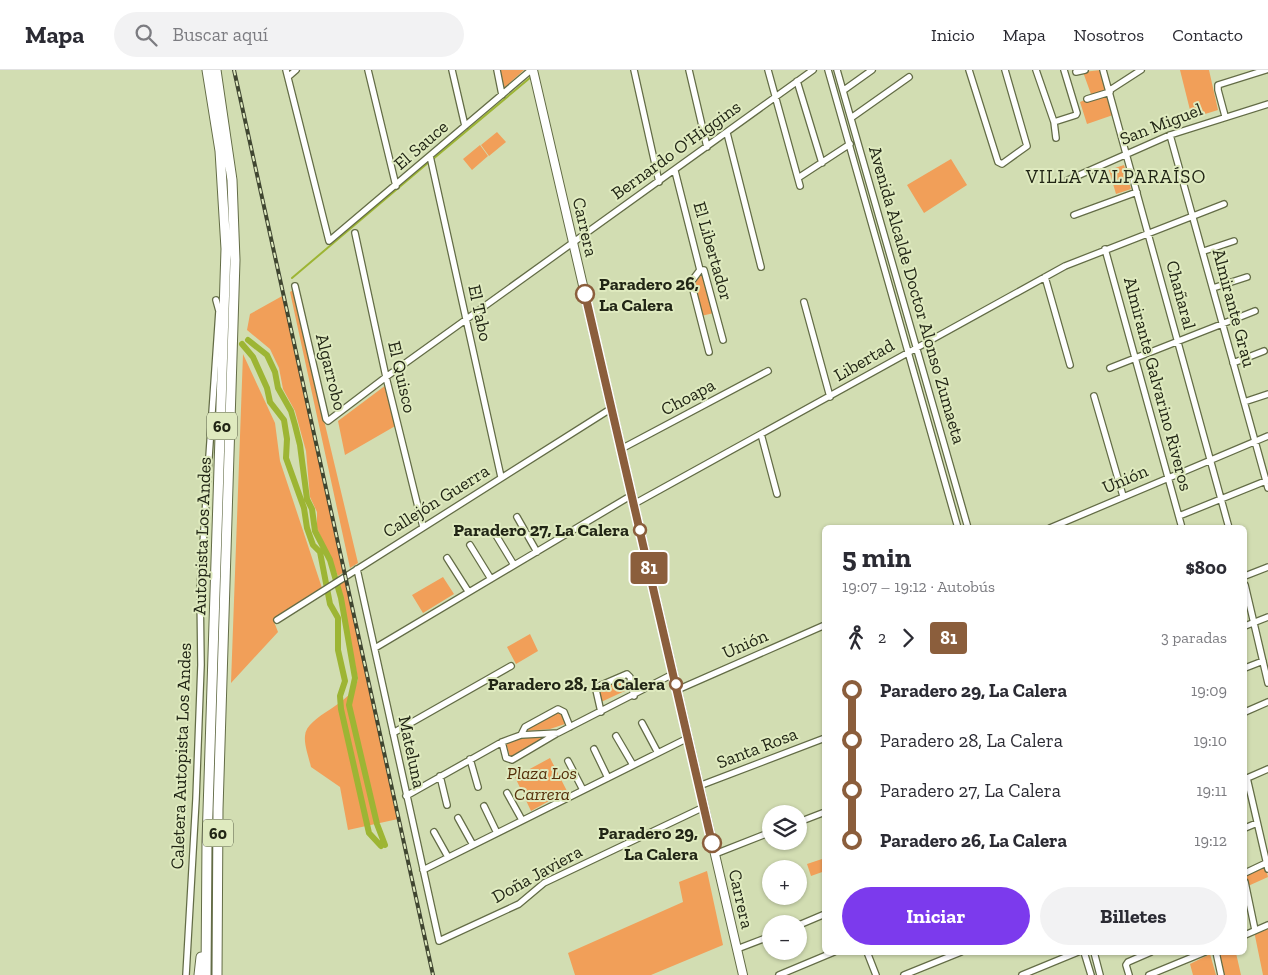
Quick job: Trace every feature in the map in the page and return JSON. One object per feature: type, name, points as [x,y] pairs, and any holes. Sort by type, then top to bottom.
[{"type":"highway","name":"Autopista Los Andes","points":[[206,975],[206,910],[226,267],[221,161],[207,70]]},
{"type":"highway","name":"Autopista Los Andes","points":[[216,70],[231,171],[235,260],[218,818],[217,975]]},
{"type":"highway","points":[[199,975],[206,910]]},
{"type":"highway","points":[[217,947],[222,975]]},
{"type":"main road","name":"Carrera","points":[[532,70],[743,975]]},
{"type":"street","points":[[286,70],[288,77],[296,70]]},
{"type":"street","points":[[368,70],[396,186]]},
{"type":"street","points":[[452,70],[465,126]]},
{"type":"street","points":[[496,70],[502,95]]},
{"type":"street","name":"El Sauce","points":[[288,77],[326,237],[329,241],[532,70]]},
{"type":"street","points":[[634,70],[659,182]]},
{"type":"street","points":[[689,70],[707,148]]},
{"type":"street","points":[[768,70],[800,186]]},
{"type":"street","name":"Bernardo O'Higgins","points":[[386,377],[813,70]]},
{"type":"street","name":"Avenida Alcalde Doctor Alonso Zumaeta","points":[[828,70],[957,525]]},
{"type":"street","name":"Avenida Alcalde Doctor Alonso Zumaeta","points":[[837,70],[967,525]]},
{"type":"street","points":[[844,90],[872,70]]},
{"type":"street","points":[[969,70],[998,162],[1004,163],[1028,146],[1005,70]]},
{"type":"street","points":[[1036,70],[1054,122],[1056,138]]},
{"type":"street","points":[[1054,122],[1076,115],[1077,112],[1064,70]]},
{"type":"street","points":[[1076,72],[1085,70]]},
{"type":"street","name":"Chañaral","points":[[1103,70],[1228,525]]},
{"type":"street","points":[[1087,99],[1110,91],[1141,70]]},
{"type":"street","points":[[1225,116],[1218,84],[1266,70]]},
{"type":"street","points":[[851,118],[909,77]]},
{"type":"street","points":[[798,81],[822,163]]},
{"type":"street","name":"San Miguel","points":[[1068,180],[1126,153],[1170,136],[1225,116],[1268,104]]},
{"type":"street","points":[[727,133],[761,267]]},
{"type":"street","name":"Almirante Grau","points":[[1170,136],[1204,251],[1268,488]]},
{"type":"street","points":[[798,178],[850,144]]},
{"type":"street","name":"El Tabo","points":[[430,156],[501,477]]},
{"type":"street","name":"El Libertador","points":[[675,171],[700,270],[704,270],[723,340]]},
{"type":"street","points":[[1074,215],[1136,192]]},
{"type":"street","name":"Libertad","points":[[634,504],[1065,266],[1224,204]]},
{"type":"street","name":"El Quisco","points":[[356,233],[386,377],[423,527]]},
{"type":"street","points":[[1204,251],[1234,241]]},
{"type":"street","name":"Almirante Galvarino Riveros","points":[[1105,249],[1181,525]]},
{"type":"street","points":[[700,270],[691,282],[709,352]]},
{"type":"street","points":[[1045,277],[1070,365]]},
{"type":"street","points":[[1213,288],[1247,277]]},
{"type":"street","name":"Algarrobo","points":[[295,286],[327,421],[386,377]]},
{"type":"street","name":"Caletera Autopista Los Andes","points":[[186,975],[201,665],[201,579],[219,311],[216,300]]},
{"type":"street","points":[[804,302],[830,397]]},
{"type":"street","points":[[1110,368],[1255,311]]},
{"type":"street","points":[[1233,363],[1264,352]]},
{"type":"street","name":"Choapa","points":[[621,449],[768,371]]},
{"type":"street","points":[[1244,402],[1268,394]]},
{"type":"street","points":[[1094,396],[1123,496]]},
{"type":"street","name":"Callejón Guerra","points":[[277,620],[612,408]]},
{"type":"street","points":[[761,434],[776,494]]},
{"type":"street","name":"Unión","points":[[1057,525],[1268,436]]},
{"type":"street","points":[[1179,516],[1267,480]]},
{"type":"street","points":[[374,648],[632,495]]},
{"type":"street","points":[[517,517],[537,552]]},
{"type":"street","points":[[494,532],[514,565]]},
{"type":"street","points":[[470,544],[491,579]]},
{"type":"street","points":[[447,558],[468,592]]},
{"type":"street","points":[[1247,575],[1268,567]]},
{"type":"street","name":"Mateluna","points":[[356,569],[439,941]]},
{"type":"street","points":[[1247,593],[1268,682]]},
{"type":"street","points":[[1247,625],[1268,617]]},
{"type":"street","name":"Unión","points":[[677,690],[822,626]]},
{"type":"street","points":[[1247,667],[1263,661]]},
{"type":"street","points":[[393,733],[510,666]]},
{"type":"street","points":[[601,712],[596,690],[598,686],[628,674],[634,696]]},
{"type":"street","points":[[502,742],[506,758],[512,760],[558,733],[634,696],[673,674]]},
{"type":"street","points":[[1247,711],[1268,702]]},
{"type":"street","points":[[522,735],[525,727],[558,709],[564,712],[570,727]]},
{"type":"street","points":[[642,723],[658,753]]},
{"type":"street","points":[[406,796],[502,742],[522,735],[558,733]]},
{"type":"street","points":[[616,736],[633,765]]},
{"type":"street","points":[[423,870],[688,738]]},
{"type":"street","name":"Santa Rosa","points":[[699,786],[822,739]]},
{"type":"street","points":[[594,749],[608,778]]},
{"type":"street","points":[[470,759],[478,787]]},
{"type":"street","points":[[568,761],[583,790]]},
{"type":"street","points":[[1247,779],[1268,769]]},
{"type":"street","points":[[440,776],[448,805]]},
{"type":"street","points":[[1247,783],[1267,866],[1247,872]]},
{"type":"street","points":[[507,793],[522,820]]},
{"type":"street","points":[[484,806],[496,833]]},
{"type":"street","name":"Doña Javiera","points":[[439,941],[519,904],[544,883],[704,807]]},
{"type":"street","points":[[807,819],[822,813]]},
{"type":"street","points":[[458,818],[473,845]]},
{"type":"street","points":[[1247,827],[1257,823]]},
{"type":"street","points":[[434,832],[448,857]]},
{"type":"street","points":[[715,854],[762,836]]},
{"type":"street","points":[[1247,892],[1255,930]]},
{"type":"street","points":[[807,922],[822,915]]},
{"type":"street","points":[[1247,934],[1268,924]]},
{"type":"street","points":[[737,949],[762,939]]},
{"type":"street","points":[[779,975],[827,955]]},
{"type":"street","points":[[868,955],[876,975]]},
{"type":"street","points":[[904,975],[954,955]]},
{"type":"street","points":[[1022,975],[1071,955]]},
{"type":"street","points":[[1085,955],[1091,975]]},
{"type":"street","points":[[1095,955],[1100,975]]},
{"type":"street","points":[[1129,975],[1126,967],[1128,962],[1144,955]]},
{"type":"street","points":[[1149,975],[1198,955]]},
{"type":"street","points":[[1217,955],[1221,975]]},
{"type":"green space","points":[[498,70],[524,70],[503,89]]},
{"type":"green space","points":[[1101,70],[1113,115],[1087,124],[1080,102],[1092,97],[1083,72]]},
{"type":"green space","points":[[1180,70],[1209,70],[1218,110],[1192,118]]},
{"type":"green space","points":[[497,132],[506,142],[489,156],[481,145]]},
{"type":"green space","points":[[480,145],[488,156],[472,170],[463,159]]},
{"type":"green space","points":[[951,159],[967,185],[924,213],[907,185]]},
{"type":"green space","points":[[1124,165],[1131,189],[1116,194],[1109,170]]},
{"type":"green space","points":[[704,272],[714,313],[701,316],[692,282],[700,273]]},
{"type":"green space","points":[[293,290],[358,563],[350,568],[290,292]]},
{"type":"green space","points":[[284,295],[344,572],[338,576],[317,528],[317,512],[310,497],[306,451],[295,411],[283,389],[279,368],[270,349],[247,330],[250,314]]},
{"type":"green space","points":[[243,354],[275,423],[280,461],[322,588],[273,619],[278,632],[231,683]]},
{"type":"green space","points":[[386,385],[397,425],[345,455],[338,421]]},
{"type":"green space","points":[[443,577],[454,594],[423,613],[412,595]]},
{"type":"green space","points":[[347,579],[398,819],[348,830],[340,787],[311,767],[305,740],[307,729],[313,722],[348,696],[358,679],[339,584]]},
{"type":"green space","points":[[530,634],[538,651],[516,664],[507,647]]},
{"type":"green space","points":[[625,677],[627,690],[601,702],[598,689]]},
{"type":"green space","points":[[561,711],[565,724],[550,729],[526,731],[525,728]]},
{"type":"green space","points":[[548,736],[510,757],[506,743],[522,737]]},
{"type":"green space","name":"Plaza Los Carrera","points":[[550,758],[567,791],[531,811],[515,777]]},
{"type":"green space","points":[[822,859],[822,872],[811,876],[807,864]]},
{"type":"green space","points":[[1265,865],[1268,877],[1248,886],[1247,874]]},
{"type":"green space","points":[[707,871],[723,945],[651,975],[575,975],[568,953],[683,902],[679,882]]},
{"type":"green space","points":[[1268,925],[1268,975],[1263,975],[1254,931]]},
{"type":"green space","points":[[1210,955],[1216,975],[1193,975],[1190,964]]},
{"type":"green space","points":[[1215,955],[1236,955],[1241,975],[1220,975]]},
{"type":"waterway","points":[[433,159],[531,77]]},
{"type":"waterway","points":[[292,278],[429,162]]},
{"type":"waterway","points":[[248,340],[267,355],[275,372],[278,388],[291,411],[295,425],[300,445],[307,499],[312,509],[315,531],[330,560],[341,598],[355,678],[349,705],[377,824],[385,845]]},
{"type":"waterway","points":[[242,344],[253,357],[267,388],[270,402],[284,420],[287,439],[286,458],[304,508],[307,528],[313,545],[320,552],[330,604],[338,618],[338,650],[345,681],[340,696],[341,709],[369,833],[381,846]]},
{"type":"railway","points":[[234,70],[433,975]]},
{"type":"bus line","name":"81","points":[[585,294],[712,843]]},
{"type":"place","name":"Paradero 26, La Calera","points":[[585,294]]},
{"type":"place","name":"Paradero 27, La Calera","points":[[640,530]]},
{"type":"place","name":"Paradero 28, La Calera","points":[[676,684]]},
{"type":"place","name":"Paradero 29, La Calera","points":[[712,843]]},
{"type":"district","name":"VILLA VALPARAÍSO","points":[[1116,176]]}]
